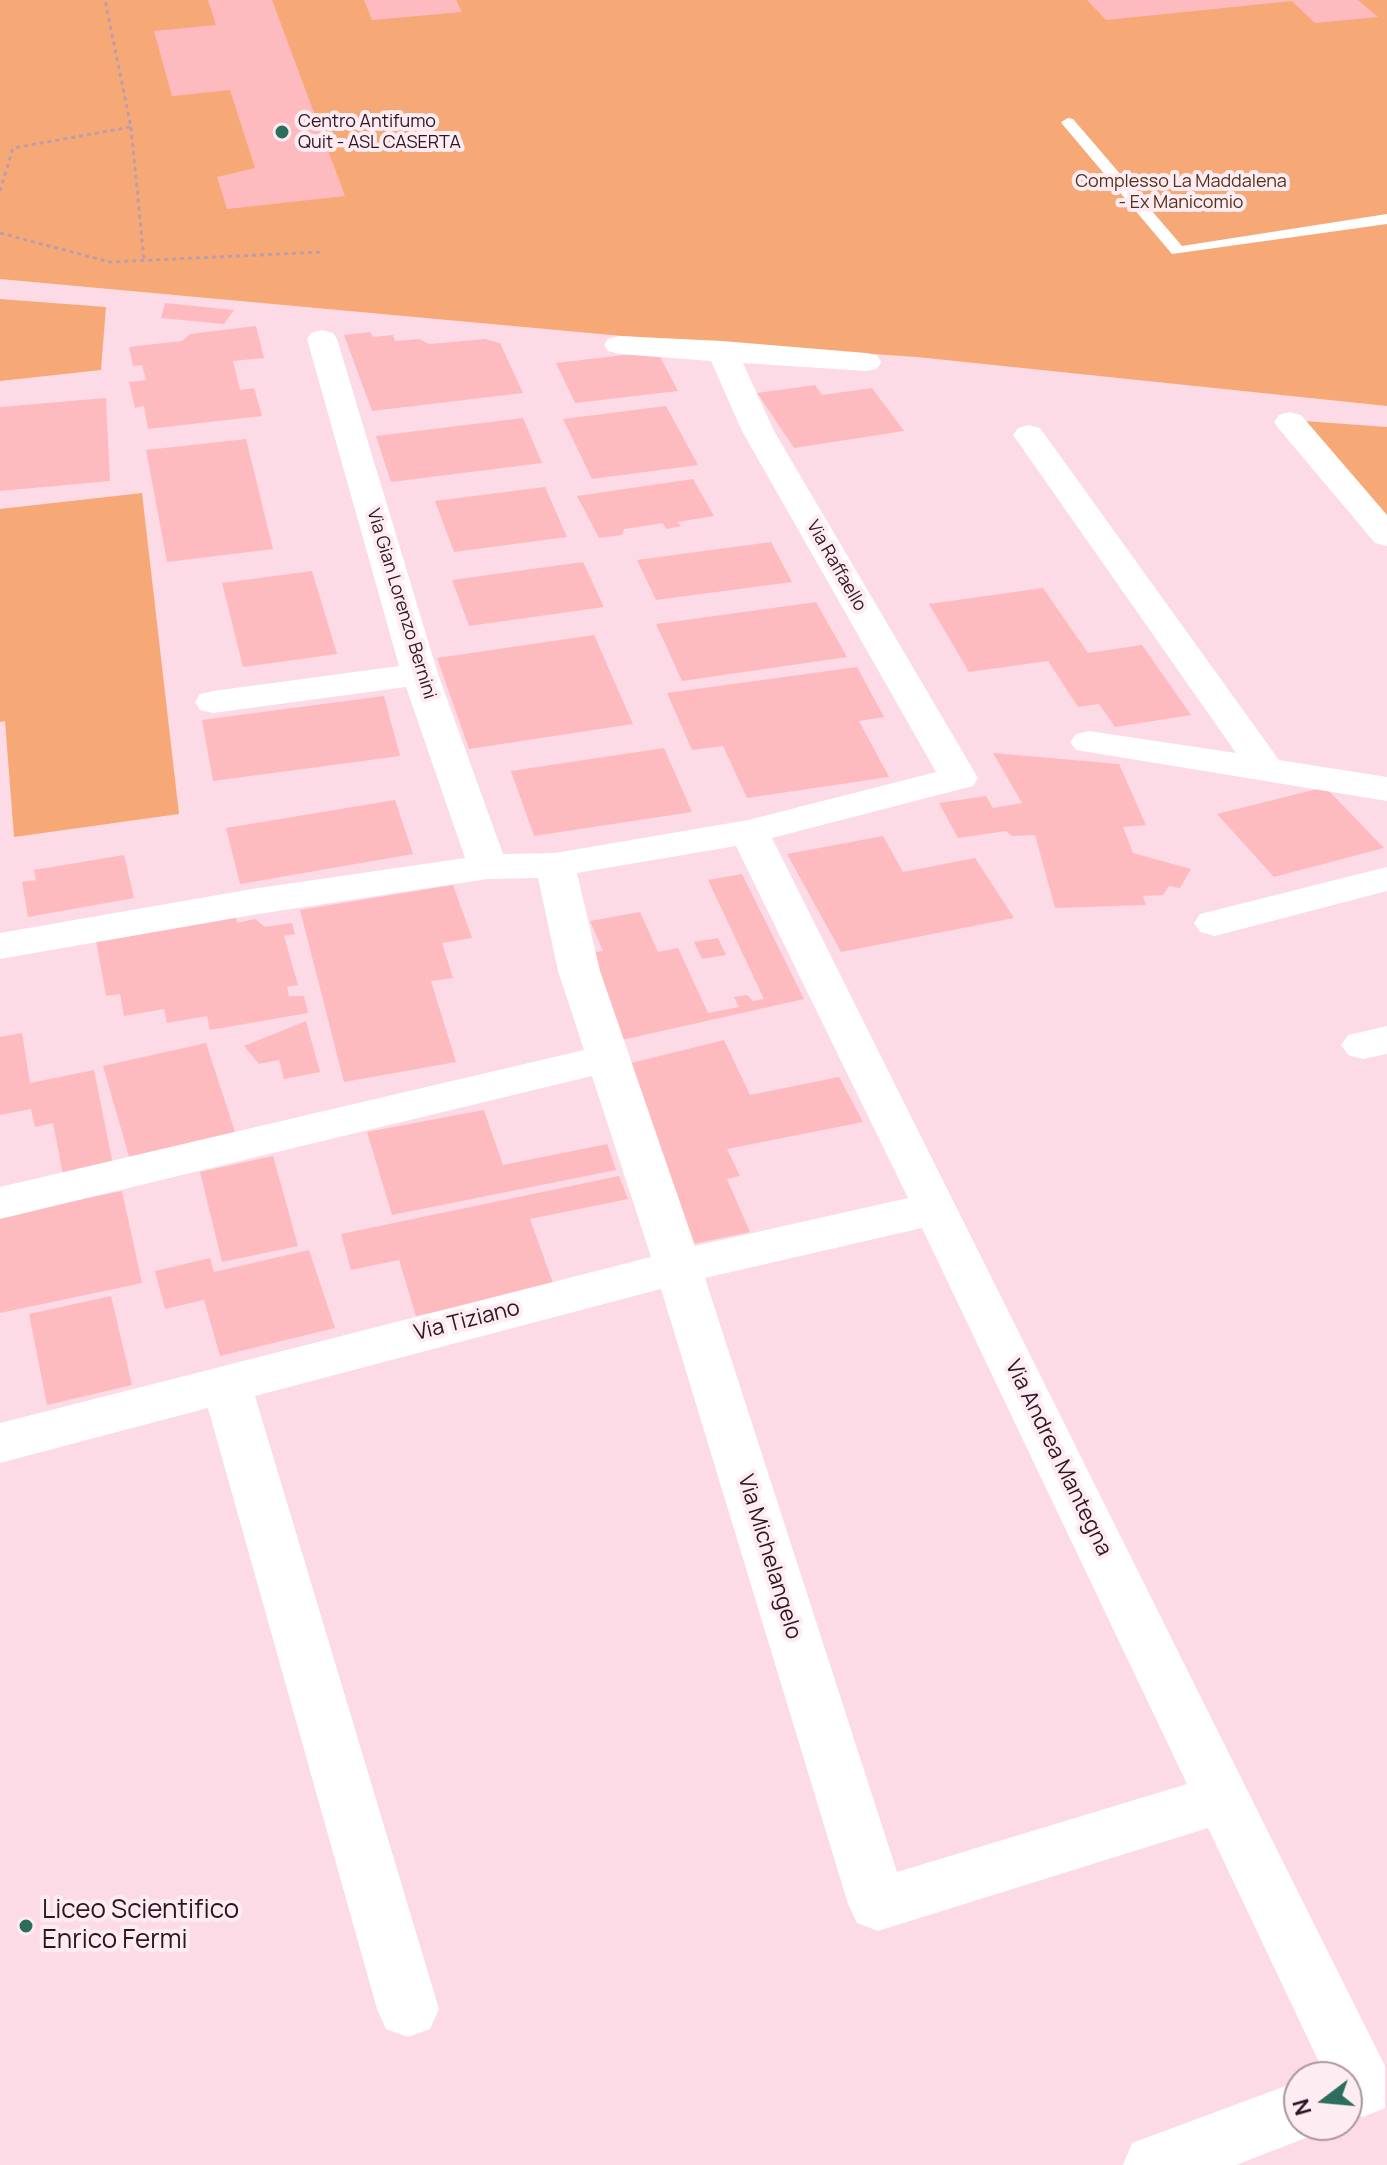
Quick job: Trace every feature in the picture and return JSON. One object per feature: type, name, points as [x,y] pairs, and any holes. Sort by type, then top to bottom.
[{"type":"street","name":"Via Gian Lorenzo Bernini","points":[[322,339],[420,674],[488,867]]},
{"type":"street","points":[[619,345],[866,362]]},
{"type":"street","name":"Via Raffaello","points":[[722,350],[758,431],[959,778],[749,832]]},
{"type":"street","points":[[1290,422],[1387,536]]},
{"type":"street","points":[[1029,435],[1266,769]]},
{"type":"street","points":[[213,702],[420,674]]},
{"type":"street","points":[[1089,742],[1387,789]]},
{"type":"street","points":[[0,946],[252,902],[488,867],[555,865],[749,832]]},
{"type":"street","name":"Via Andrea Mantegna","points":[[749,832],[1366,2086]]},
{"type":"street","name":"Via Michelangelo","points":[[555,865],[579,971],[678,1267],[878,1904],[1223,1798]]},
{"type":"street","points":[[1215,923],[1387,879]]},
{"type":"street","points":[[0,1203],[609,1058]]},
{"type":"street","name":"Via Tiziano","points":[[0,1443],[678,1267],[936,1208]]},
{"type":"street","points":[[226,1383],[408,2009]]},
{"type":"street","points":[[1159,2164],[1283,2117]]},
{"type":"lane","points":[[1068,122],[1178,251],[1387,219]]},
{"type":"path","points":[[105,0],[131,127],[144,260]]},
{"type":"path","points":[[0,191],[13,148],[131,127]]},
{"type":"path","points":[[0,233],[110,262],[324,252]]},
{"type":"green space","name":"Complesso La Maddalena - Ex Manicomio","points":[[0,0],[1387,0],[1387,406],[917,357],[677,341],[0,279]]},
{"type":"green space","points":[[0,299],[106,307],[101,370],[0,381]]},
{"type":"green space","points":[[1304,421],[1387,427],[1387,519]]},
{"type":"green space","points":[[142,493],[179,814],[14,837],[5,721],[0,722],[0,509]]},
{"type":"building","name":"Centro Antifumo Quit - ASL CASERTA","points":[[208,0],[272,0],[345,196],[227,209],[217,177],[255,168],[230,90],[172,96],[154,31],[216,25]]},
{"type":"building","points":[[364,0],[456,0],[462,12],[372,20]]},
{"type":"building","points":[[1087,0],[1358,0],[1378,17],[1315,23],[1292,1],[1106,20]]},
{"type":"building","points":[[165,303],[234,310],[224,324],[161,318]]},
{"type":"building","points":[[256,326],[264,358],[233,361],[240,390],[254,388],[262,416],[148,429],[144,406],[135,408],[129,382],[146,380],[142,365],[133,366],[129,347],[182,341],[190,334]]},
{"type":"building","points":[[370,332],[373,337],[393,335],[395,341],[419,339],[429,344],[485,339],[500,343],[523,393],[372,411],[344,335]]},
{"type":"building","points":[[657,351],[678,391],[575,403],[556,363]]},
{"type":"building","points":[[815,385],[822,395],[872,388],[904,431],[794,448],[757,393]]},
{"type":"building","points":[[106,398],[110,481],[0,491],[0,407]]},
{"type":"building","points":[[666,406],[698,465],[592,479],[563,419]]},
{"type":"building","points":[[523,418],[542,463],[391,482],[376,436]]},
{"type":"building","points":[[246,439],[273,549],[167,562],[146,450]]},
{"type":"building","points":[[693,479],[714,516],[677,522],[681,526],[666,529],[663,523],[624,529],[622,535],[599,538],[577,496]]},
{"type":"building","points":[[545,487],[567,537],[454,552],[435,501]]},
{"type":"building","points":[[771,542],[792,582],[656,600],[637,560]]},
{"type":"building","points":[[583,562],[604,607],[469,626],[452,580]]},
{"type":"building","points":[[312,571],[337,654],[243,667],[222,583]]},
{"type":"building","points":[[1043,588],[1088,653],[1142,645],[1191,715],[1115,727],[1099,704],[1078,707],[1048,661],[969,672],[929,604]]},
{"type":"building","points":[[816,602],[847,657],[682,681],[656,624]]},
{"type":"building","points":[[594,635],[633,724],[469,749],[437,658]]},
{"type":"building","points":[[857,667],[884,717],[859,721],[889,777],[747,798],[723,746],[692,750],[667,693]]},
{"type":"building","points":[[384,696],[400,756],[213,781],[202,720]]},
{"type":"building","points":[[664,748],[692,812],[534,836],[511,771]]},
{"type":"building","points":[[993,753],[1119,764],[1146,825],[1123,827],[1133,853],[1191,869],[1180,888],[1169,886],[1163,895],[1143,896],[1146,905],[1055,908],[1035,835],[1012,836],[1006,831],[958,838],[939,803],[986,796],[993,808],[1022,803]]},
{"type":"building","points":[[1325,787],[1384,848],[1274,877],[1217,814]]},
{"type":"building","points":[[395,800],[413,854],[240,884],[226,828]]},
{"type":"building","points":[[883,836],[903,872],[975,858],[1014,918],[841,952],[787,854]]},
{"type":"building","points":[[124,855],[134,898],[28,917],[22,882],[36,880],[34,870]]},
{"type":"building","points":[[742,874],[804,999],[622,1040],[588,953],[603,951],[590,921],[640,912],[658,952],[678,948],[708,1013],[739,1007],[734,997],[747,995],[753,1001],[764,999],[708,880]]},
{"type":"building","points":[[453,885],[472,938],[442,943],[453,978],[431,981],[456,1062],[344,1082],[300,910]]},
{"type":"building","points":[[235,912],[237,923],[255,919],[265,927],[292,923],[295,934],[284,936],[298,985],[287,987],[289,996],[304,996],[308,1013],[210,1030],[207,1016],[167,1023],[164,1009],[124,1016],[120,994],[106,996],[95,935]]},
{"type":"building","points":[[718,938],[726,955],[702,959],[694,942]]},
{"type":"building","points":[[306,1021],[320,1072],[284,1079],[279,1060],[259,1064],[244,1046]]},
{"type":"building","points":[[22,1033],[30,1083],[94,1070],[113,1165],[63,1175],[53,1123],[35,1127],[31,1109],[0,1115],[0,1037]]},
{"type":"building","points":[[724,1040],[750,1095],[839,1077],[863,1122],[727,1149],[740,1176],[727,1179],[750,1232],[688,1245],[627,1064]]},
{"type":"building","points":[[206,1043],[236,1135],[130,1160],[103,1066]]},
{"type":"building","points":[[484,1110],[503,1165],[607,1144],[616,1170],[392,1215],[367,1132]]},
{"type":"building","points":[[273,1156],[298,1246],[222,1262],[200,1172]]},
{"type":"building","points":[[619,1176],[628,1199],[530,1219],[554,1286],[416,1316],[399,1260],[351,1270],[341,1234]]},
{"type":"building","points":[[122,1191],[142,1283],[0,1313],[0,1216]]},
{"type":"building","points":[[309,1250],[335,1328],[220,1356],[204,1300],[165,1309],[155,1271],[210,1258],[214,1272]]},
{"type":"building","points":[[111,1296],[132,1385],[47,1405],[29,1314]]},
{"type":"place","name":"Centro Antifumo Quit - ASL CASERTA","points":[[282,132]]},
{"type":"place","name":"Liceo Scientifico Enrico Fermi","points":[[26,1926]]}]
